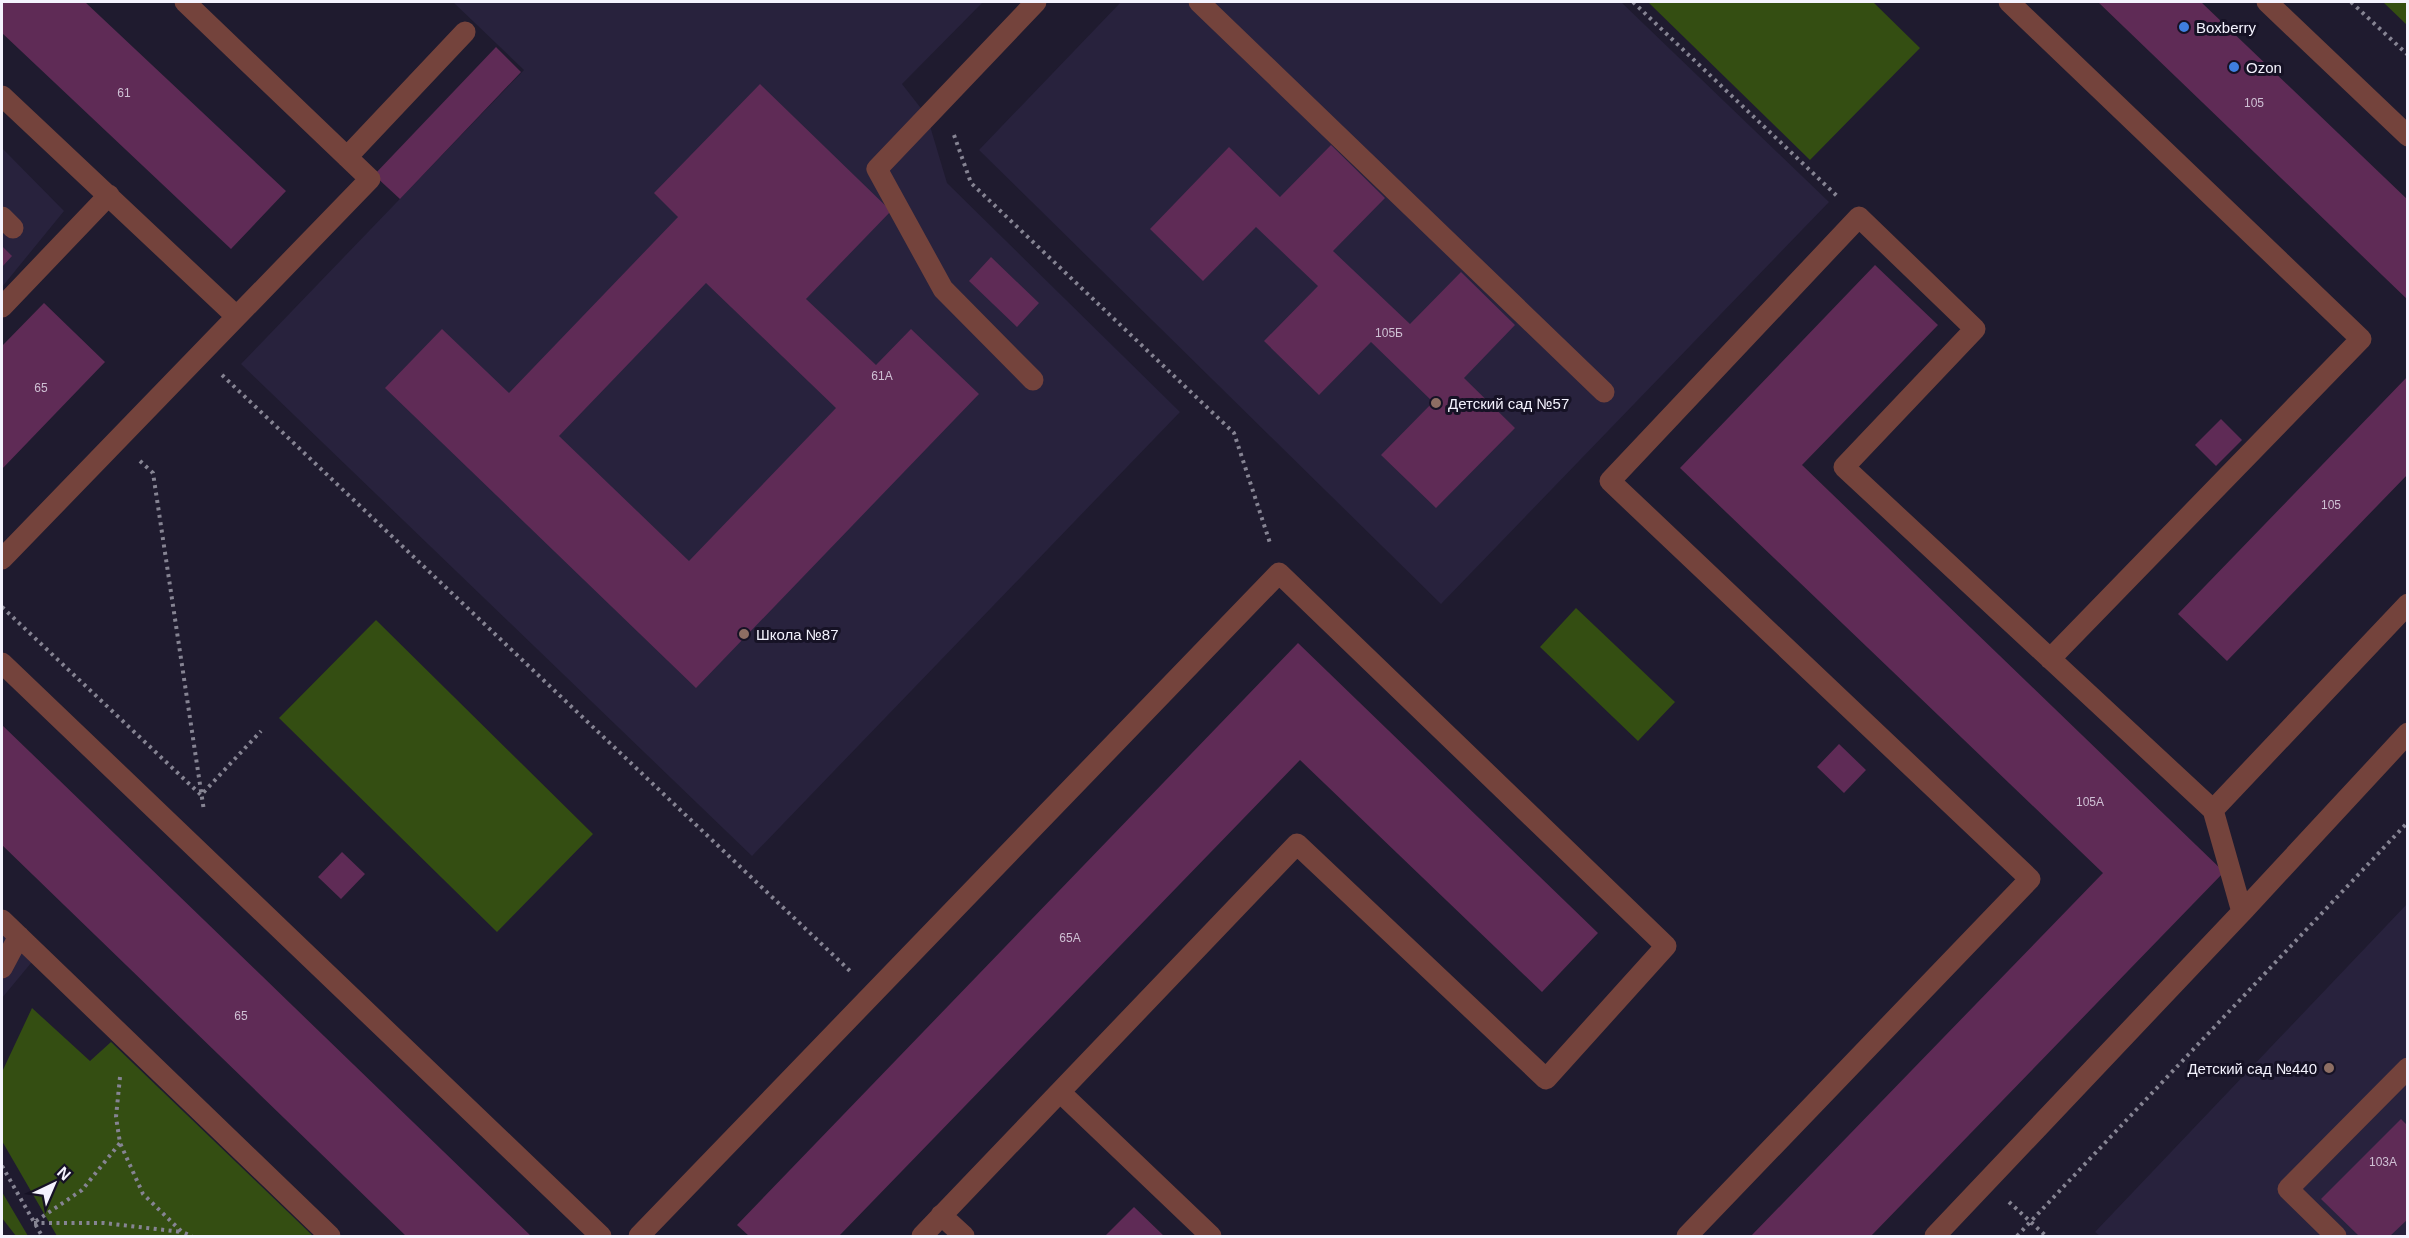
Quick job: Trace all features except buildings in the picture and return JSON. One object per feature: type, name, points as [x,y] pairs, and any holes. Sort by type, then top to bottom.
[{"type":"lane","points":[[2,559],[370,178],[185,2]]},
{"type":"lane","points":[[1034,380],[943,290],[877,169],[1036,2]]},
{"type":"lane","points":[[1199,2],[1604,392]]},
{"type":"lane","points":[[2009,2],[2361,339],[2050,659]]},
{"type":"lane","points":[[2267,2],[2408,136]]},
{"type":"lane","points":[[347,157],[465,32]]},
{"type":"lane","points":[[2,96],[236,316]]},
{"type":"lane","points":[[2,307],[109,195]]},
{"type":"lane","points":[[1687,1236],[2030,879],[1610,481],[1859,217],[1975,329],[1844,467],[2213,810],[2242,912]]},
{"type":"lane","points":[[639,1236],[1280,573],[1666,946],[1546,1079],[1297,844],[922,1236]]},
{"type":"lane","points":[[2213,810],[2408,604]]},
{"type":"lane","points":[[2,663],[600,1236]]},
{"type":"lane","points":[[1935,1236],[2408,733]]},
{"type":"lane","points":[[2,920],[330,1236]]},
{"type":"lane","points":[[2,968],[19,936]]},
{"type":"lane","points":[[2336,1236],[2288,1189],[2408,1068]]},
{"type":"lane","points":[[1060,1092],[1211,1236]]},
{"type":"lane","points":[[941,1215],[964,1236]]},
{"type":"path","points":[[1633,2],[1859,217]]},
{"type":"path","points":[[2351,2],[2408,55]]},
{"type":"path","points":[[942,101],[971,183],[1234,433],[1280,573]]},
{"type":"path","points":[[200,354],[873,994]]},
{"type":"path","points":[[117,439],[153,473],[213,864]]},
{"type":"path","points":[[2,607],[201,795]]},
{"type":"path","points":[[201,795],[261,731]]},
{"type":"path","points":[[2017,1236],[2408,822]]},
{"type":"path","points":[[128,1043],[120,1076],[116,1117],[120,1143],[143,1194],[182,1232]]},
{"type":"path","points":[[34,1223],[82,1190],[120,1143]]},
{"type":"path","points":[[2,1166],[42,1236]]},
{"type":"path","points":[[1988,1181],[2046,1236]]},
{"type":"path","points":[[34,1223],[104,1222],[182,1232],[192,1236]]},
{"type":"shaded area","name":"Школа №87","points":[[453,2],[983,2],[902,84],[927,116],[947,183],[1180,412],[752,856],[241,364],[524,70]]},
{"type":"shaded area","name":"Детский сад №57","points":[[1121,2],[1621,2],[1829,202],[1441,604],[979,150]]},
{"type":"shaded area","points":[[2,148],[64,211],[2,287]]},
{"type":"shaded area","name":"Детский сад №440","points":[[2407,904],[2407,1236],[2100,1236],[2095,1232]]},
{"type":"shaded area","points":[[2,913],[41,951],[2,998]]},
{"type":"green space","points":[[1648,2],[1873,2],[1920,48],[1810,160]]},
{"type":"green space","points":[[2383,2],[2407,2],[2407,25]]},
{"type":"green space","points":[[1576,608],[1675,702],[1638,741],[1540,647]]},
{"type":"green space","points":[[376,620],[593,834],[497,932],[279,718]]},
{"type":"green space","points":[[32,1008],[90,1061],[111,1042],[313,1236],[57,1236],[2,1141],[2,1072]]},
{"type":"green space","points":[[2,1192],[28,1236],[16,1236],[2,1218]]},
{"type":"place","name":"Boxberry","points":[[2184,27]]},
{"type":"place","name":"Ozon","points":[[2234,67]]},
{"type":"place","name":"Детский сад №57","points":[[1436,403]]},
{"type":"place","name":"Школа №87","points":[[744,634]]},
{"type":"place","name":"Детский сад №440","points":[[2329,1068]]}]
